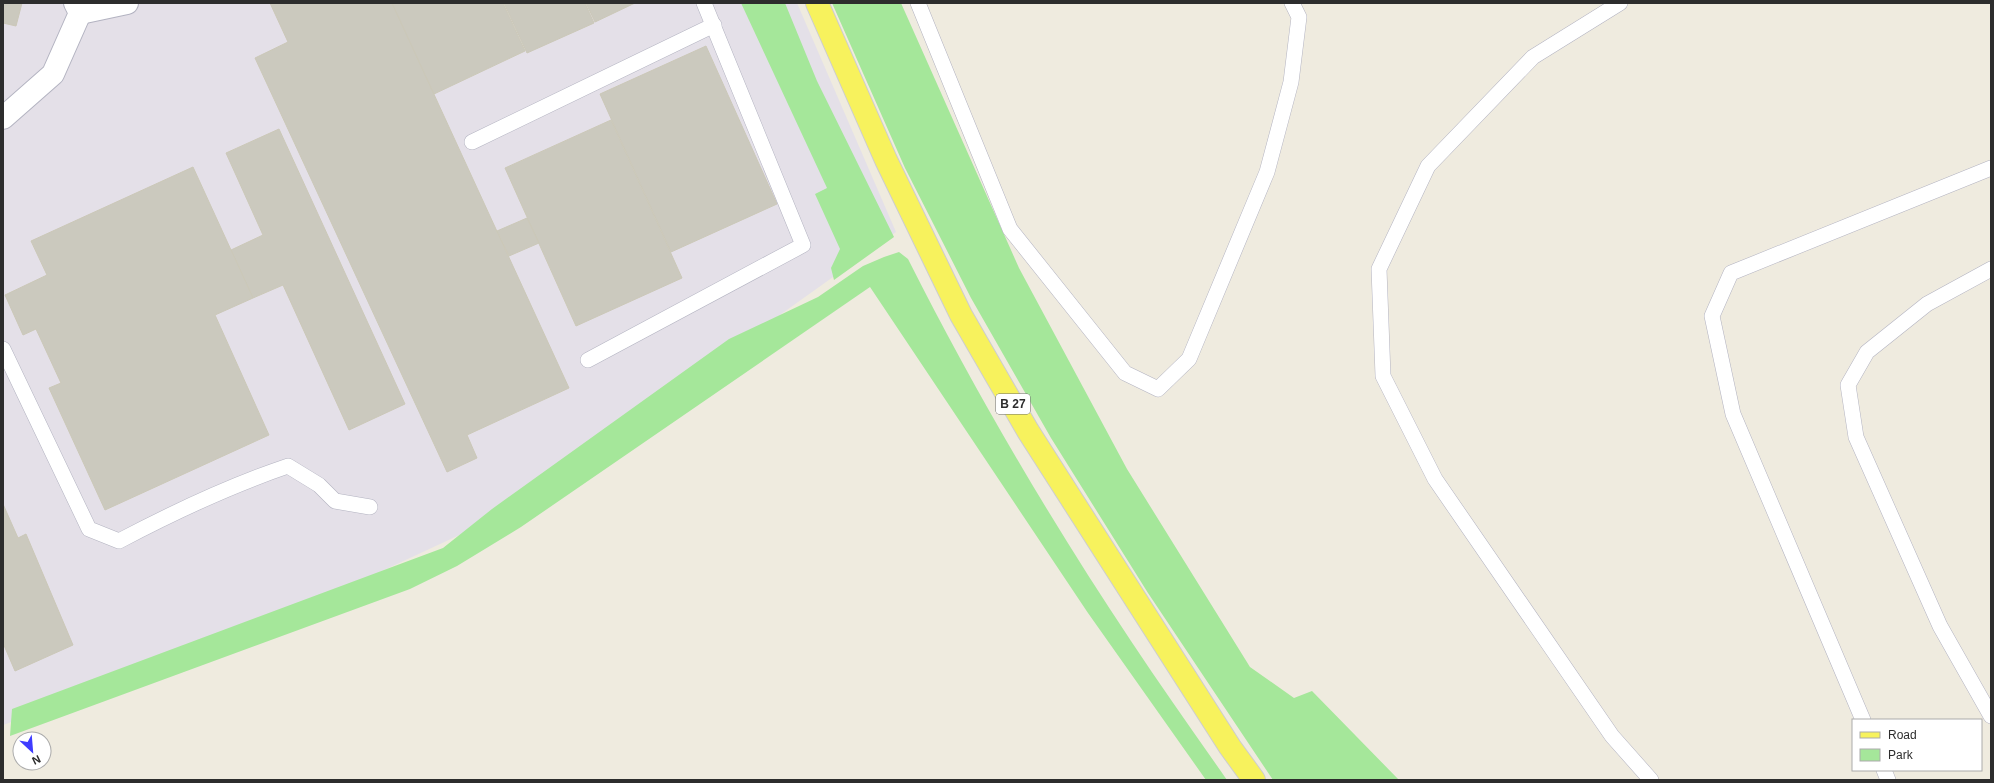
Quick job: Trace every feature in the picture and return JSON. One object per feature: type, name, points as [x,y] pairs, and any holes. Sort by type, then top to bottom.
[{"type":"main road","name":"B 27","points":[[817,3],[886,160],[961,315],[1032,438],[1226,740],[1254,780]]},
{"type":"street","points":[[3,118],[53,74],[78,8],[126,3]]},
{"type":"lane","points":[[588,360],[803,244],[704,3]]},
{"type":"lane","points":[[918,3],[1010,229],[1126,373],[1158,388],[1189,359],[1267,172],[1291,82],[1299,17],[1292,3]]},
{"type":"lane","points":[[1620,3],[1533,57],[1428,166],[1379,269],[1383,376],[1435,479],[1612,736],[1651,780]]},
{"type":"lane","points":[[472,142],[714,25]]},
{"type":"lane","points":[[1863,719],[1733,414],[1712,316],[1731,273],[1991,168]]},
{"type":"lane","points":[[1991,270],[1927,304],[1867,352],[1848,385],[1856,437],[1940,626],[1991,716]]},
{"type":"lane","points":[[3,349],[89,529],[119,541],[185,506],[250,479],[288,466],[319,485],[335,501],[370,507]]},
{"type":"shaded area","points":[[3,3],[797,3],[896,232],[496,518],[212,650],[3,725]]},
{"type":"green space","points":[[741,3],[785,3],[817,81],[894,237],[834,280],[831,268],[840,249],[815,194],[827,188]]},
{"type":"green space","points":[[832,3],[901,3],[1019,268],[1127,469],[1250,667],[1294,698],[1312,691],[1399,780],[1273,780],[1148,593],[1051,438],[971,298],[905,168]]},
{"type":"green space","points":[[899,252],[908,259],[959,357],[1042,501],[1143,659],[1227,780],[1206,780],[1088,613],[870,287],[521,527],[457,566],[410,589],[24,731],[12,731],[12,735],[10,736],[12,709],[443,548],[492,509],[729,339],[818,297],[863,266]]},
{"type":"building","points":[[3,3],[22,3],[16,26],[3,23]]},
{"type":"building","points":[[270,3],[392,3],[569,388],[467,435],[477,458],[447,472],[255,58],[288,42]]},
{"type":"building","points":[[392,3],[503,3],[525,51],[434,94]]},
{"type":"building","points":[[504,3],[585,3],[594,23],[527,53]]},
{"type":"building","points":[[586,3],[635,3],[595,22]]},
{"type":"building","points":[[706,46],[777,204],[671,252],[600,94]]},
{"type":"building","points":[[611,120],[682,278],[576,326],[505,168]]},
{"type":"building","points":[[279,129],[405,404],[349,430],[283,285],[253,298],[231,250],[263,235],[226,153]]},
{"type":"building","points":[[193,167],[253,298],[215,315],[269,435],[105,510],[49,388],[61,383],[36,329],[23,335],[5,295],[47,275],[31,241]]},
{"type":"building","points":[[527,218],[539,243],[509,256],[497,231]]},
{"type":"building","points":[[3,504],[18,538],[26,534],[73,645],[15,671],[3,643]]}]
